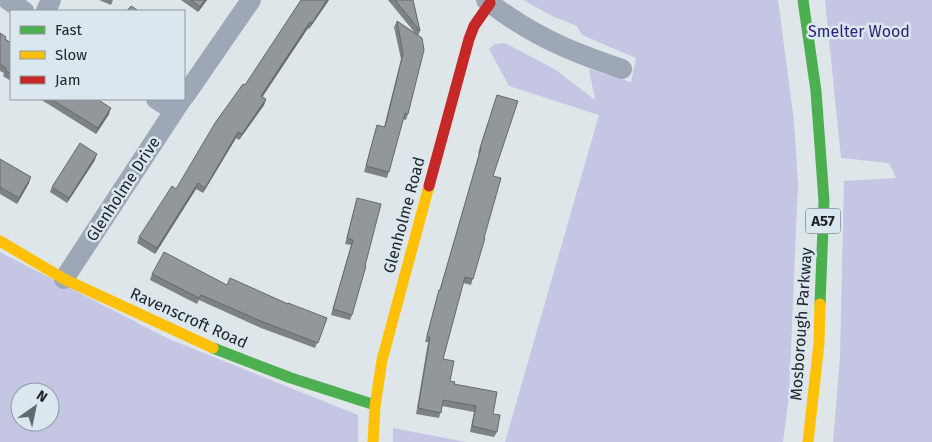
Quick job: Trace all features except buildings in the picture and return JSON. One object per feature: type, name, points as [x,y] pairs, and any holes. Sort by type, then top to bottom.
[{"type":"main road","name":"Mosborough Parkway","points":[[802,0],[816,90],[824,201],[818,343],[808,442]]},
{"type":"main road","name":"Glenholme Road","points":[[374,442],[378,376],[385,348],[469,39],[488,2]]},
{"type":"main road","name":"Ravenscroft Road","points":[[0,241],[64,279],[206,345],[291,378],[357,400],[375,404]]},
{"type":"street","points":[[8,0],[23,10]]},
{"type":"street","name":"Glenholme Drive","points":[[185,95],[251,0]]},
{"type":"street","points":[[488,2],[519,24],[549,41],[576,53],[622,69]]},
{"type":"street","points":[[164,100],[180,102]]},
{"type":"street","name":"Glenholme Drive","points":[[64,279],[180,102]]},
{"type":"green space","points":[[523,0],[778,0],[794,121],[798,184],[789,396],[783,442],[505,442],[599,115],[509,86],[489,49],[495,44],[505,43],[556,70],[595,100],[589,69],[631,82],[636,58],[582,35],[577,26],[552,16]]},
{"type":"green space","name":"Smelter Wood","points":[[825,0],[932,0],[932,442],[833,442],[840,357],[844,181],[896,178],[889,163],[841,158]]},
{"type":"green space","points":[[0,252],[169,339],[358,415],[358,442],[0,442]]},
{"type":"green space","points":[[393,428],[466,442],[393,442]]},
{"type":"traffic: fast","points":[[803,0],[816,91],[824,201],[820,304]]},
{"type":"traffic: fast","points":[[213,348],[291,378],[375,405]]},
{"type":"traffic: slow","points":[[373,442],[375,406],[382,360],[429,186]]},
{"type":"traffic: slow","points":[[0,241],[64,279],[213,348]]},
{"type":"traffic: slow","points":[[808,442],[819,343],[820,304]]},
{"type":"traffic: jam","points":[[429,186],[469,39],[474,26],[490,3]]}]
